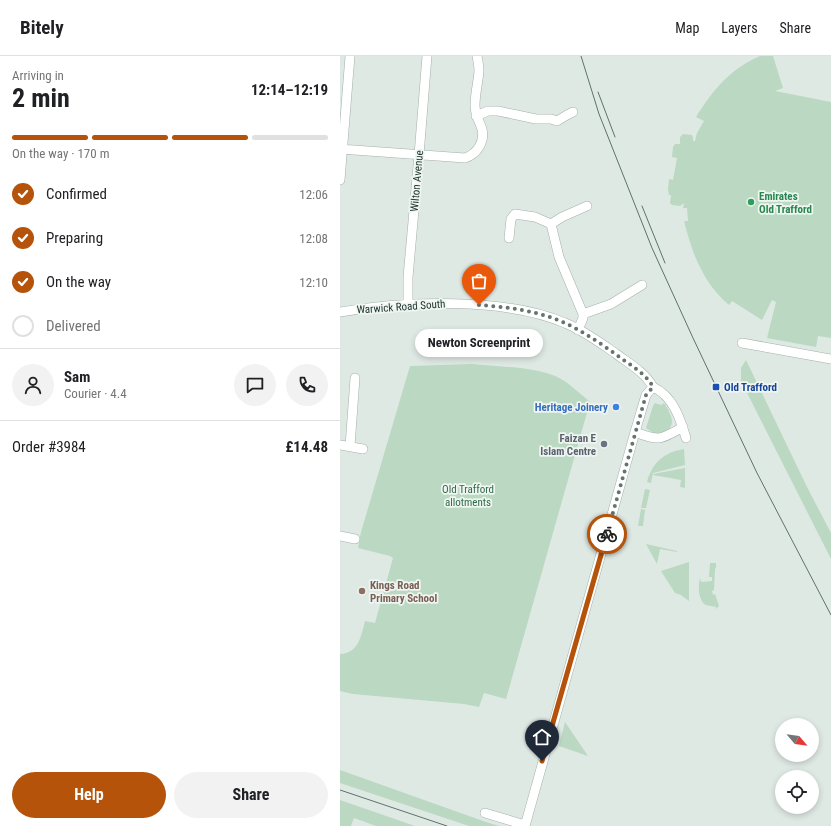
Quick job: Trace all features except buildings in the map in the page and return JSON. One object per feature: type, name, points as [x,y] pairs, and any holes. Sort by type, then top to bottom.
[{"type":"street","points":[[340,180],[341,150],[350,56]]},
{"type":"street","name":"Wilton Avenue","points":[[408,305],[408,277],[420,155],[427,56]]},
{"type":"street","points":[[341,150],[465,158],[474,154],[478,149],[482,136],[482,129],[476,116],[475,104],[479,70],[477,56]]},
{"type":"street","points":[[476,116],[488,111],[498,111],[536,119],[551,119],[558,121],[567,114],[573,112]]},
{"type":"street","points":[[552,224],[562,217],[587,206]]},
{"type":"street","points":[[509,238],[511,219],[516,214],[535,216],[552,224]]},
{"type":"street","points":[[552,224],[559,257],[583,314],[578,330]]},
{"type":"street","points":[[583,314],[611,304],[642,285]]},
{"type":"street","name":"Warwick Road South","points":[[340,312],[408,305],[454,304],[492,306],[551,318],[578,330],[603,345],[642,373],[653,387],[660,391],[673,406],[683,427],[686,438]]},
{"type":"street","points":[[742,343],[831,359]]},
{"type":"street","points":[[350,446],[354,376]]},
{"type":"street","points":[[485,813],[525,826],[646,395],[653,387]]},
{"type":"street","points":[[636,432],[650,438],[660,439],[683,427]]},
{"type":"street","points":[[340,445],[364,449]]},
{"type":"street","points":[[340,536],[355,539]]},
{"type":"green space","name":"Emirates Old Trafford","points":[[760,56],[773,56],[783,88],[775,91],[831,102],[831,338],[818,336],[816,347],[767,338],[776,302],[772,300],[762,320],[732,301],[729,305],[705,277],[695,256],[684,221],[688,221],[687,208],[683,208],[684,203],[680,206],[672,205],[670,203],[671,195],[669,195],[668,190],[669,179],[673,180],[677,158],[672,157],[673,147],[675,144],[680,144],[680,137],[683,134],[692,135],[693,141],[695,141],[697,133],[704,121],[696,117],[709,98],[731,74],[749,61]]},
{"type":"green space","points":[[746,360],[807,487],[831,533],[831,559],[741,381],[741,368]]},
{"type":"green space","name":"Old Trafford allotments","points":[[472,364],[520,368],[545,373],[566,382],[590,402],[506,699],[484,693],[479,707],[464,704],[353,694],[340,691],[340,654],[351,651],[355,647],[360,638],[365,621],[375,623],[393,558],[358,548],[361,532],[410,366]]},
{"type":"green space","points":[[655,403],[661,405],[664,403],[672,419],[672,423],[668,430],[655,434],[646,428]]},
{"type":"green space","points":[[684,449],[685,465],[653,473],[651,483],[647,482],[652,469],[660,460],[670,453]]},
{"type":"green space","points":[[685,468],[685,488],[680,487],[681,480],[653,475],[653,474]]},
{"type":"green space","points":[[645,489],[650,490],[646,508],[641,508]]},
{"type":"green space","points":[[641,509],[645,510],[643,526],[638,526]]},
{"type":"green space","points":[[646,544],[677,552],[660,549],[657,564]]},
{"type":"green space","points":[[689,562],[689,601],[681,595],[675,593],[661,571]]},
{"type":"green space","points":[[710,563],[716,563],[714,590],[712,591],[713,595],[715,594],[719,606],[716,609],[716,607],[703,603],[699,593],[700,578],[701,582],[712,581],[712,577],[709,577]]},
{"type":"green space","points":[[565,722],[588,756],[559,746]]},
{"type":"green space","points":[[340,770],[499,826],[469,826],[340,783]]},
{"type":"green space","points":[[340,800],[415,826],[376,826],[354,818],[351,826],[340,826]]},
{"type":"tram line","points":[[581,56],[599,114],[652,248],[757,473],[831,615]]},
{"type":"tram line","points":[[598,92],[615,137]]},
{"type":"tram line","points":[[642,206],[665,263]]},
{"type":"tram line","points":[[340,790],[447,826]]},
{"type":"way so far","points":[[479,305],[517,310],[566,323],[603,345],[642,373],[653,387],[646,395],[607,534]]},
{"type":"place","name":"Emirates Old Trafford","points":[[751,202]]},
{"type":"place","name":"Newton Screenprint","points":[[479,305]]},
{"type":"place","name":"Old Trafford","points":[[716,387]]},
{"type":"place","name":"Heritage Joinery","points":[[616,407]]},
{"type":"place","name":"Faizan E Islam Centre","points":[[604,444]]},
{"type":"place","name":"Kings Road Primary School","points":[[362,591]]},
{"type":"route","points":[[542,761],[607,534]]}]
